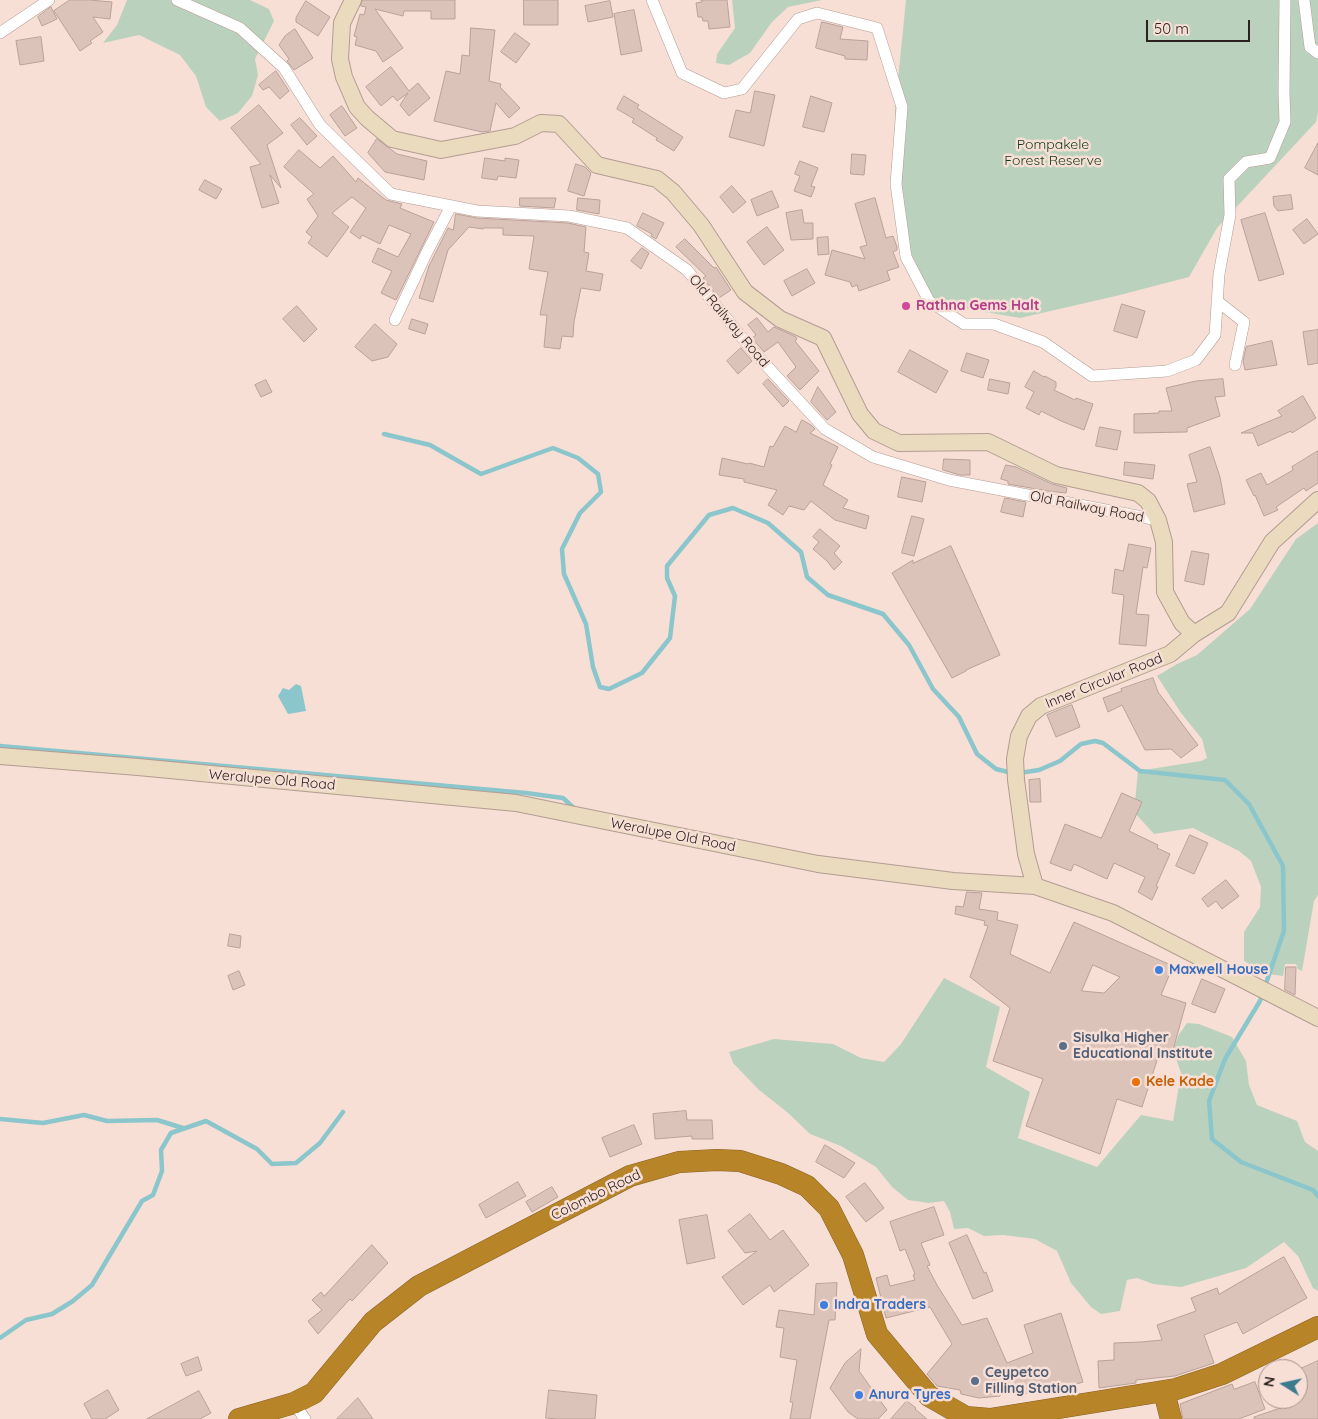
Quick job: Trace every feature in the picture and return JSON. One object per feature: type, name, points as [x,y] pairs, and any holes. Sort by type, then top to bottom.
[{"type":"highway","name":"Colombo Road","points":[[239,1419],[299,1411],[373,1322],[419,1286],[630,1176],[679,1162],[740,1161],[781,1174],[806,1186],[829,1208],[853,1255],[877,1334],[929,1396],[961,1418],[990,1419],[1176,1390],[1222,1374],[1318,1327]]},
{"type":"highway","points":[[1164,1392],[1171,1419]]},
{"type":"street","points":[[0,33],[49,0]]},
{"type":"street","name":"Old Railway Road","points":[[177,0],[240,28],[284,68],[320,125],[391,194],[477,212],[569,216],[628,228],[687,270],[753,351],[825,428],[873,457],[949,480],[1158,520]]},
{"type":"street","points":[[353,0],[342,23],[340,59],[344,77],[356,108],[392,138],[441,150],[515,136],[541,123],[559,124],[597,165],[657,180],[673,192],[702,225],[745,292],[780,320],[823,338],[860,414],[874,431],[899,443],[988,442],[1056,475],[1138,492],[1148,501],[1158,520],[1164,542],[1165,592],[1182,623],[1194,634]]},
{"type":"street","points":[[652,0],[682,73],[724,93],[742,90],[798,19],[817,13],[877,28],[902,107],[896,184],[906,257],[929,301],[964,324],[994,324],[1043,342],[1092,376],[1167,371],[1196,360],[1215,335],[1219,274],[1230,215],[1229,179],[1246,162],[1270,158],[1285,122],[1285,0]]},
{"type":"street","points":[[1304,0],[1310,48],[1318,53]]},
{"type":"street","points":[[395,320],[427,252],[452,206]]},
{"type":"street","points":[[1218,301],[1244,322],[1235,365]]},
{"type":"street","name":"Inner Circular Road","points":[[1035,886],[1026,854],[1015,759],[1019,736],[1029,716],[1041,706],[1170,654],[1194,634],[1228,613],[1272,542],[1318,500]]},
{"type":"street","name":"Weralupe Old Road","points":[[0,756],[138,767],[516,803],[818,864],[953,881],[1035,886],[1113,913],[1318,1018]]},
{"type":"green space","points":[[127,0],[250,0],[269,9],[274,21],[255,59],[258,75],[252,96],[238,113],[220,121],[206,107],[196,76],[180,55],[139,35],[103,43],[117,25]]},
{"type":"green space","points":[[732,0],[822,0],[788,7],[772,22],[750,53],[729,65],[716,63],[717,54],[735,28]]},
{"type":"green space","name":"Pompakele Forest Reserve","points":[[906,0],[1318,0],[1318,112],[1316,122],[1217,228],[1189,277],[1020,318],[927,302],[905,233],[895,109]]},
{"type":"green space","points":[[1318,523],[1318,895],[1314,901],[1302,971],[1298,969],[1296,964],[1285,964],[1283,976],[1268,974],[1244,961],[1244,932],[1260,907],[1261,887],[1251,861],[1239,851],[1193,828],[1154,834],[1134,812],[1138,771],[1201,761],[1207,758],[1202,739],[1181,713],[1157,676],[1197,655],[1250,609],[1296,539]]},
{"type":"green space","points":[[944,978],[1000,1007],[986,1067],[1030,1092],[1018,1138],[1097,1167],[1141,1115],[1173,1121],[1181,1073],[1173,1050],[1178,1036],[1187,1023],[1199,1024],[1232,1037],[1246,1061],[1249,1085],[1257,1105],[1297,1121],[1305,1142],[1318,1151],[1318,1291],[1313,1288],[1298,1256],[1284,1242],[1246,1268],[1181,1287],[1153,1284],[1137,1278],[1127,1280],[1120,1311],[1101,1314],[1091,1307],[1071,1283],[1057,1251],[1035,1239],[1003,1235],[984,1236],[968,1228],[954,1229],[950,1212],[944,1201],[929,1203],[908,1200],[892,1187],[876,1167],[841,1146],[810,1134],[787,1112],[759,1090],[733,1063],[729,1052],[774,1039],[833,1044],[861,1058],[884,1062],[901,1044]]},
{"type":"water","points":[[296,684],[301,686],[306,711],[288,714],[278,696],[283,688],[289,690]]},
{"type":"building","points":[[70,0],[112,2],[110,19],[93,17],[103,32],[80,51],[54,11]]},
{"type":"building","points":[[363,0],[455,0],[455,19],[431,19],[431,11],[404,11],[403,16],[375,9],[403,48],[383,62],[376,51],[355,45],[357,37],[354,36],[360,14],[364,15],[366,7],[361,6]]},
{"type":"building","points":[[524,0],[558,0],[558,25],[524,25]]},
{"type":"building","points":[[701,0],[727,0],[730,27],[709,29],[708,21],[703,21],[702,17],[698,17],[696,3],[702,2]]},
{"type":"building","points":[[306,1],[330,17],[318,36],[296,22],[296,18]]},
{"type":"building","points":[[610,1],[613,17],[588,22],[585,6]]},
{"type":"building","points":[[51,7],[57,19],[42,26],[38,17]]},
{"type":"building","points":[[634,10],[642,51],[621,55],[614,14]]},
{"type":"building","points":[[822,22],[843,27],[840,39],[868,41],[867,60],[845,59],[845,56],[816,48]]},
{"type":"building","points":[[471,28],[495,30],[489,81],[501,84],[500,87],[520,108],[509,118],[496,103],[490,131],[482,132],[434,121],[446,71],[460,74],[462,55],[469,56]]},
{"type":"building","points":[[295,29],[313,58],[294,70],[279,45],[285,36]]},
{"type":"building","points":[[515,33],[530,44],[516,63],[501,52]]},
{"type":"building","points":[[41,37],[44,61],[20,65],[16,41]]},
{"type":"building","points":[[391,67],[409,91],[418,83],[430,98],[409,116],[400,105],[408,93],[397,101],[393,96],[381,106],[366,87]]},
{"type":"building","points":[[276,71],[289,91],[280,99],[269,87],[263,90],[259,85]]},
{"type":"building","points":[[755,91],[775,95],[764,146],[729,137],[736,110],[750,113]]},
{"type":"building","points":[[624,96],[639,105],[637,108],[683,137],[674,151],[632,122],[634,119],[617,109]]},
{"type":"building","points":[[811,96],[832,103],[824,132],[803,127]]},
{"type":"building","points":[[259,105],[283,133],[267,145],[281,188],[270,175],[279,203],[262,208],[250,167],[261,164],[231,128]]},
{"type":"building","points":[[342,106],[357,128],[345,136],[330,115]]},
{"type":"building","points":[[300,118],[317,136],[307,145],[291,125]]},
{"type":"building","points":[[377,139],[397,154],[427,161],[424,180],[385,172],[368,153]]},
{"type":"building","points":[[1318,143],[1318,175],[1305,168]]},
{"type":"building","points":[[299,150],[320,168],[333,156],[356,182],[358,178],[386,200],[402,204],[400,208],[434,222],[396,300],[381,293],[392,271],[372,262],[378,248],[398,257],[411,234],[389,225],[380,244],[362,235],[360,239],[350,232],[366,208],[352,197],[332,213],[349,227],[327,257],[308,243],[312,237],[306,232],[318,216],[307,199],[314,194],[284,167]]},
{"type":"building","points":[[852,154],[866,155],[864,175],[851,174]]},
{"type":"building","points":[[485,158],[505,161],[505,158],[519,160],[516,178],[498,176],[497,180],[482,178]]},
{"type":"building","points":[[800,161],[818,168],[811,186],[815,187],[811,197],[794,191],[800,176],[795,174]]},
{"type":"building","points":[[576,164],[585,167],[591,173],[584,196],[568,191]]},
{"type":"building","points":[[205,180],[222,189],[216,199],[199,190]]},
{"type":"building","points":[[732,186],[746,202],[733,213],[720,197]]},
{"type":"building","points":[[772,191],[779,207],[757,216],[751,200]]},
{"type":"building","points":[[1291,195],[1293,209],[1278,211],[1274,206],[1273,197]]},
{"type":"building","points":[[520,198],[556,198],[554,208],[520,206]]},
{"type":"building","points":[[578,198],[600,200],[599,214],[577,210]]},
{"type":"building","points":[[875,198],[886,238],[893,236],[897,247],[897,250],[893,252],[899,267],[887,271],[890,280],[859,291],[857,285],[852,287],[850,282],[825,275],[832,250],[865,259],[860,247],[867,245],[855,204]]},
{"type":"building","points":[[802,210],[804,223],[813,223],[813,239],[791,240],[786,213]]},
{"type":"building","points":[[643,213],[664,223],[656,239],[651,236],[652,234],[637,226]]},
{"type":"building","points":[[1265,213],[1284,274],[1259,281],[1241,220]]},
{"type":"building","points":[[456,214],[477,218],[568,223],[586,227],[584,252],[589,253],[586,271],[603,274],[600,291],[581,288],[573,337],[562,336],[560,349],[544,347],[547,315],[540,315],[548,272],[529,269],[534,236],[503,235],[503,228],[483,229],[469,227],[448,250],[433,302],[419,298],[429,266],[448,228],[453,230]]},
{"type":"building","points":[[1307,219],[1318,234],[1304,244],[1293,230]]},
{"type":"building","points":[[767,227],[784,250],[764,265],[747,242]]},
{"type":"building","points":[[828,237],[829,254],[818,255],[817,238]]},
{"type":"building","points":[[685,239],[714,268],[716,267],[731,290],[719,298],[703,278],[706,276],[676,247]]},
{"type":"building","points":[[642,248],[649,253],[641,269],[631,261]]},
{"type":"building","points":[[807,269],[815,283],[792,296],[784,281]]},
{"type":"building","points":[[1122,304],[1145,311],[1137,338],[1114,331]]},
{"type":"building","points":[[297,306],[317,329],[304,342],[283,319]]},
{"type":"building","points":[[757,318],[768,332],[774,327],[796,337],[795,341],[819,371],[800,390],[787,376],[796,367],[778,342],[764,352],[752,338],[756,335],[748,325]]},
{"type":"building","points":[[412,319],[428,324],[425,334],[409,329]]},
{"type":"building","points":[[375,324],[397,344],[388,357],[372,361],[355,347]]},
{"type":"building","points":[[1318,330],[1318,363],[1308,365],[1303,332]]},
{"type":"building","points":[[1272,341],[1277,365],[1245,370],[1243,361],[1246,347]]},
{"type":"building","points":[[741,348],[752,361],[738,374],[727,361]]},
{"type":"building","points":[[910,350],[948,371],[936,393],[898,372]]},
{"type":"building","points":[[967,353],[989,360],[983,378],[961,371]]},
{"type":"building","points":[[1034,371],[1056,382],[1054,390],[1075,400],[1076,398],[1093,404],[1084,430],[1041,411],[1039,415],[1026,408],[1034,392],[1025,387]]},
{"type":"building","points":[[768,379],[789,401],[783,407],[763,384]]},
{"type":"building","points":[[990,379],[1010,383],[1008,394],[988,390]]},
{"type":"building","points":[[1223,379],[1225,396],[1215,397],[1220,416],[1187,428],[1187,432],[1134,433],[1134,414],[1172,411],[1166,388],[1196,381]]},
{"type":"building","points":[[266,380],[272,392],[261,397],[255,385]]},
{"type":"building","points":[[818,387],[836,412],[827,420],[811,402]]},
{"type":"building","points":[[1303,396],[1316,418],[1292,433],[1291,431],[1258,446],[1253,433],[1241,433],[1282,416],[1278,411]]},
{"type":"building","points":[[802,420],[815,429],[810,433],[838,447],[823,485],[848,500],[843,508],[869,516],[866,529],[835,520],[811,501],[804,510],[789,506],[783,515],[768,505],[777,490],[744,482],[744,479],[719,475],[722,458],[764,467],[770,446],[773,447],[785,426],[796,432]]},
{"type":"building","points":[[1100,427],[1121,431],[1117,450],[1096,446]]},
{"type":"building","points":[[1210,447],[1220,477],[1225,504],[1194,512],[1187,484],[1197,482],[1189,455]]},
{"type":"building","points":[[1318,451],[1318,483],[1306,491],[1304,488],[1276,507],[1278,510],[1264,516],[1246,480],[1261,473],[1267,485],[1293,470],[1292,467]]},
{"type":"building","points":[[944,459],[970,460],[970,475],[960,475],[943,470]]},
{"type":"building","points":[[1125,462],[1155,465],[1153,479],[1124,475]]},
{"type":"building","points":[[1006,465],[1016,467],[1052,484],[1067,488],[1066,493],[1008,484],[1008,481],[1001,479]]},
{"type":"building","points":[[902,477],[926,482],[922,502],[898,497]]},
{"type":"building","points":[[1005,498],[1026,502],[1023,517],[1001,512]]},
{"type":"building","points":[[912,516],[924,519],[914,556],[902,553]]},
{"type":"building","points":[[820,529],[840,546],[834,553],[842,562],[834,570],[813,549],[819,542],[813,537]]},
{"type":"building","points":[[1129,544],[1151,548],[1147,568],[1143,567],[1136,614],[1149,615],[1146,646],[1119,644],[1124,595],[1112,593],[1115,569],[1123,571]]},
{"type":"building","points":[[951,546],[1000,655],[952,678],[892,573],[913,560],[913,563]]},
{"type":"building","points":[[1192,551],[1209,554],[1204,585],[1185,581]]},
{"type":"building","points":[[1153,678],[1158,692],[1198,745],[1181,758],[1171,749],[1145,750],[1122,705],[1108,712],[1103,698],[1122,691],[1121,689]]},
{"type":"building","points":[[1072,705],[1080,727],[1056,737],[1047,715]]},
{"type":"building","points":[[1040,779],[1041,802],[1030,802],[1029,780]]},
{"type":"building","points":[[1122,793],[1142,802],[1129,831],[1158,845],[1157,848],[1170,854],[1152,900],[1138,892],[1145,877],[1114,863],[1107,879],[1074,864],[1071,871],[1050,863],[1065,824],[1101,838]]},
{"type":"building","points":[[1190,835],[1208,843],[1194,874],[1176,866]]},
{"type":"building","points":[[1226,880],[1239,896],[1222,909],[1216,901],[1208,907],[1202,899]]},
{"type":"building","name":"Sisulka Higher Educational Institute","points":[[967,892],[982,893],[979,909],[998,912],[997,920],[1018,925],[1010,954],[1050,973],[1074,922],[1173,966],[1161,995],[1186,1003],[1173,1050],[1161,1048],[1142,1107],[1117,1099],[1100,1154],[1026,1126],[1043,1079],[993,1061],[1010,1008],[970,977],[988,926],[984,925],[985,921],[955,914],[956,906],[963,907]],"holes":[[[1093,965],[1120,977],[1104,993],[1082,991]]]},
{"type":"building","points":[[230,934],[241,936],[240,948],[228,946]]},
{"type":"building","points":[[1286,967],[1296,967],[1295,995],[1285,990]]},
{"type":"building","points":[[239,971],[245,985],[233,990],[228,976]]},
{"type":"building","points":[[1202,979],[1225,989],[1215,1013],[1192,1004]]},
{"type":"building","points":[[686,1111],[687,1120],[712,1120],[713,1139],[692,1139],[692,1136],[655,1139],[653,1114]]},
{"type":"building","points":[[634,1125],[642,1144],[610,1157],[602,1138]]},
{"type":"building","points":[[825,1145],[855,1163],[844,1178],[816,1162]]},
{"type":"building","points":[[518,1182],[526,1196],[486,1218],[479,1205]]},
{"type":"building","points":[[865,1183],[884,1208],[866,1222],[846,1197]]},
{"type":"building","points":[[552,1187],[558,1197],[532,1212],[526,1202]]},
{"type":"building","points":[[934,1207],[944,1235],[921,1243],[930,1265],[927,1266],[962,1325],[987,1318],[1007,1363],[1033,1353],[1024,1325],[1061,1313],[1083,1382],[1046,1394],[1043,1386],[1022,1395],[1019,1386],[1002,1391],[1000,1396],[979,1398],[961,1394],[960,1390],[937,1386],[927,1374],[952,1344],[930,1307],[886,1318],[876,1278],[887,1275],[890,1286],[915,1280],[913,1275],[915,1274],[905,1249],[900,1251],[890,1222]]},
{"type":"building","points":[[750,1214],[770,1240],[783,1230],[809,1265],[774,1292],[770,1285],[743,1305],[722,1277],[757,1251],[745,1253],[728,1231]]},
{"type":"building","points":[[707,1215],[715,1258],[687,1264],[679,1220]]},
{"type":"building","points":[[967,1235],[984,1273],[986,1272],[993,1291],[973,1299],[949,1243]]},
{"type":"building","points":[[372,1245],[388,1263],[352,1301],[350,1299],[318,1334],[308,1321],[322,1310],[312,1300],[321,1292],[324,1296]]},
{"type":"building","points":[[1284,1257],[1307,1298],[1243,1334],[1237,1322],[1204,1335],[1214,1363],[1175,1376],[1136,1380],[1136,1383],[1099,1388],[1098,1361],[1114,1360],[1114,1343],[1162,1340],[1157,1325],[1196,1311],[1191,1298],[1217,1288],[1219,1294]]},
{"type":"building","points":[[837,1283],[835,1320],[829,1320],[810,1419],[790,1419],[793,1402],[790,1402],[797,1360],[780,1357],[784,1328],[776,1327],[779,1310],[814,1315],[816,1284]]},
{"type":"building","points":[[861,1349],[859,1371],[887,1410],[878,1419],[858,1419],[848,1412],[830,1388],[845,1363]]},
{"type":"building","points":[[198,1357],[202,1370],[186,1376],[181,1364]]},
{"type":"building","points":[[1318,1361],[1318,1419],[1254,1419],[1254,1417],[1277,1409],[1308,1409],[1308,1366]]},
{"type":"building","points":[[1255,1382],[1258,1390],[1258,1409],[1265,1409],[1239,1419],[1183,1419],[1180,1404],[1232,1384],[1234,1389]]},
{"type":"building","points":[[108,1390],[119,1410],[105,1419],[92,1419],[84,1404]]},
{"type":"building","points":[[549,1390],[597,1395],[595,1419],[546,1418]]},
{"type":"building","points":[[199,1391],[211,1413],[200,1419],[147,1419]]},
{"type":"building","points":[[358,1398],[373,1419],[337,1419]]},
{"type":"building","points":[[907,1401],[916,1408],[927,1419],[891,1419]]},
{"type":"waterway","points":[[384,434],[430,445],[481,474],[553,448],[578,458],[598,474],[601,492],[580,513],[562,549],[564,574],[586,624],[593,667],[600,687],[609,689],[642,673],[670,638],[675,596],[667,578],[667,566],[709,515],[733,508],[768,523],[801,552],[807,577],[828,595],[883,614],[909,645],[933,689],[959,717],[977,754],[996,769],[1012,773]]},
{"type":"waterway","points":[[1019,773],[1039,770],[1060,761],[1081,744],[1095,741],[1103,743],[1140,771],[1225,780],[1249,804],[1283,866],[1284,931],[1260,1001],[1225,1059],[1209,1101],[1212,1139],[1241,1162],[1313,1190],[1318,1196]]},
{"type":"waterway","points":[[0,746],[526,793],[563,798],[575,809]]},
{"type":"waterway","points":[[0,1338],[26,1320],[52,1314],[73,1301],[92,1285],[142,1201],[153,1195],[162,1171],[161,1150],[171,1133],[206,1121],[257,1149],[272,1164],[296,1163],[320,1143],[343,1112]]},
{"type":"waterway","points":[[0,1119],[43,1123],[84,1115],[107,1121],[157,1120],[183,1128]]},
{"type":"place","name":"Rathna Gems Halt","points":[[906,306]]},
{"type":"place","name":"Maxwell House","points":[[1159,970]]},
{"type":"place","name":"Sisulka Higher Educational Institute","points":[[1063,1046]]},
{"type":"place","name":"Kele Kade","points":[[1136,1082]]},
{"type":"place","name":"Indra Traders","points":[[824,1305]]},
{"type":"place","name":"Ceypetco Filling Station","points":[[975,1381]]},
{"type":"place","name":"Anura Tyres","points":[[859,1395]]}]
